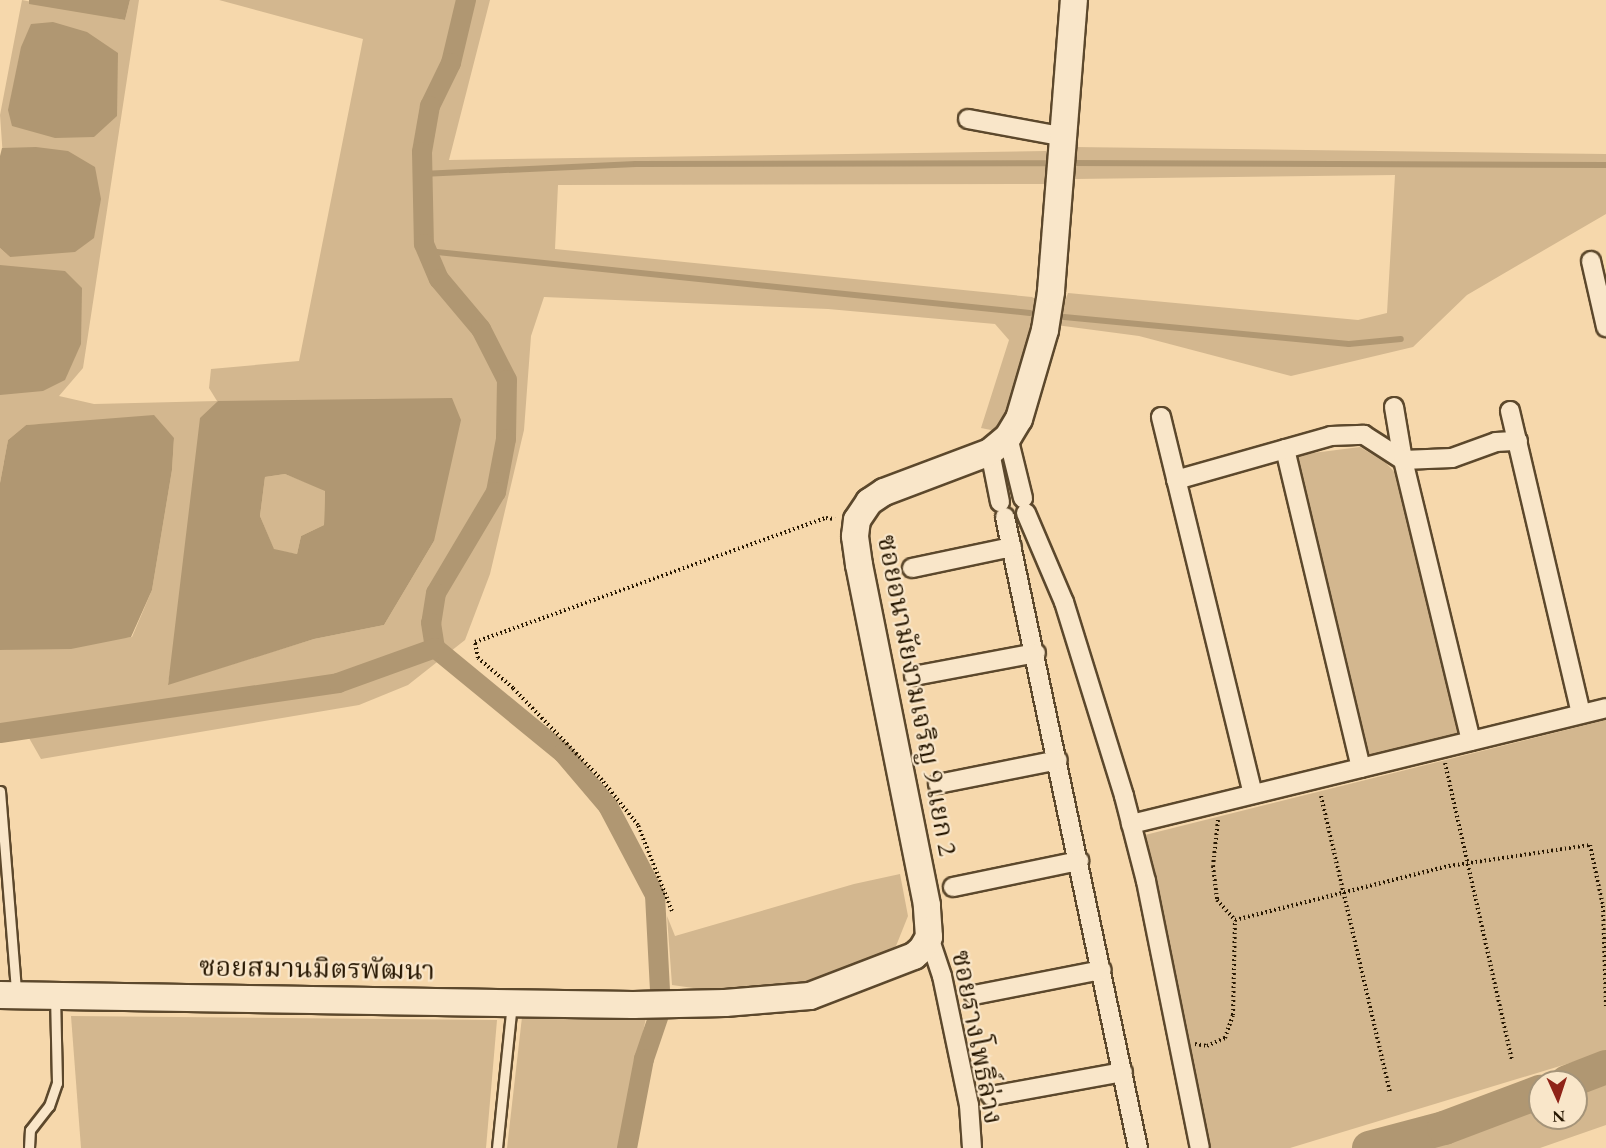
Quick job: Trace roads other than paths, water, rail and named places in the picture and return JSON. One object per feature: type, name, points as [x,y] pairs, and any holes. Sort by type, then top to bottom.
[{"type":"street","points":[[1074,0],[1063,158],[1045,330],[1030,390],[999,445],[1006,524],[1036,653],[1138,1148]]},
{"type":"street","points":[[968,119],[1063,158]]},
{"type":"street","points":[[1591,261],[1606,327]]},
{"type":"street","points":[[1394,406],[1403,460],[1471,741]]},
{"type":"street","points":[[1510,411],[1581,714]]},
{"type":"street","points":[[1161,417],[1253,794]]},
{"type":"street","points":[[1176,480],[1331,436],[1364,435],[1403,460],[1452,458],[1496,442],[1518,441]]},
{"type":"street","points":[[999,445],[1065,602],[1131,824],[1200,1148]]},
{"type":"street","name":"ซอยอนามัยงามเจริญ 9 แยก 2","points":[[929,937],[927,905],[859,565],[855,536],[857,520],[868,502],[884,492],[999,445]]},
{"type":"street","points":[[1285,449],[1361,768]]},
{"type":"street","points":[[912,568],[1027,512]]},
{"type":"street","points":[[914,676],[1036,653]]},
{"type":"street","points":[[1131,824],[1606,708]]},
{"type":"street","points":[[938,784],[1058,760]]},
{"type":"street","points":[[952,887],[1079,861]]},
{"type":"street","name":"ซอยสมานมิตรพัฒนา","points":[[8,995],[633,1005],[810,996],[914,956],[929,937]]},
{"type":"street","name":"ซอยรางโพธิ์ล่าง","points":[[929,937],[942,976],[969,1105],[972,1148]]},
{"type":"street","points":[[974,995],[1102,970]]},
{"type":"street","points":[[991,1096],[1123,1072]]},
{"type":"lane","points":[[0,791],[8,995]]},
{"type":"lane","points":[[29,1148],[30,1130],[49,1106],[57,1083],[55,994]]},
{"type":"lane","points":[[497,1148],[512,1002]]},
{"type":"waterway","points":[[466,0],[451,63],[430,106],[422,152],[424,244],[439,279],[481,329],[507,380],[506,439],[496,492],[436,593],[431,623],[435,648],[563,753],[608,806],[655,895],[661,1009],[644,1059],[627,1148]]},
{"type":"waterway","points":[[422,174],[636,164],[1056,163]]},
{"type":"waterway","points":[[1067,163],[1606,165]]},
{"type":"waterway","points":[[427,251],[1030,313]]},
{"type":"waterway","points":[[1064,317],[1349,344],[1401,339]]},
{"type":"waterway","points":[[0,733],[338,683],[435,648]]},
{"type":"waterway","points":[[1588,1074],[1606,1067]]},
{"type":"waterway","points":[[1369,1148],[1444,1128],[1528,1096]]}]
